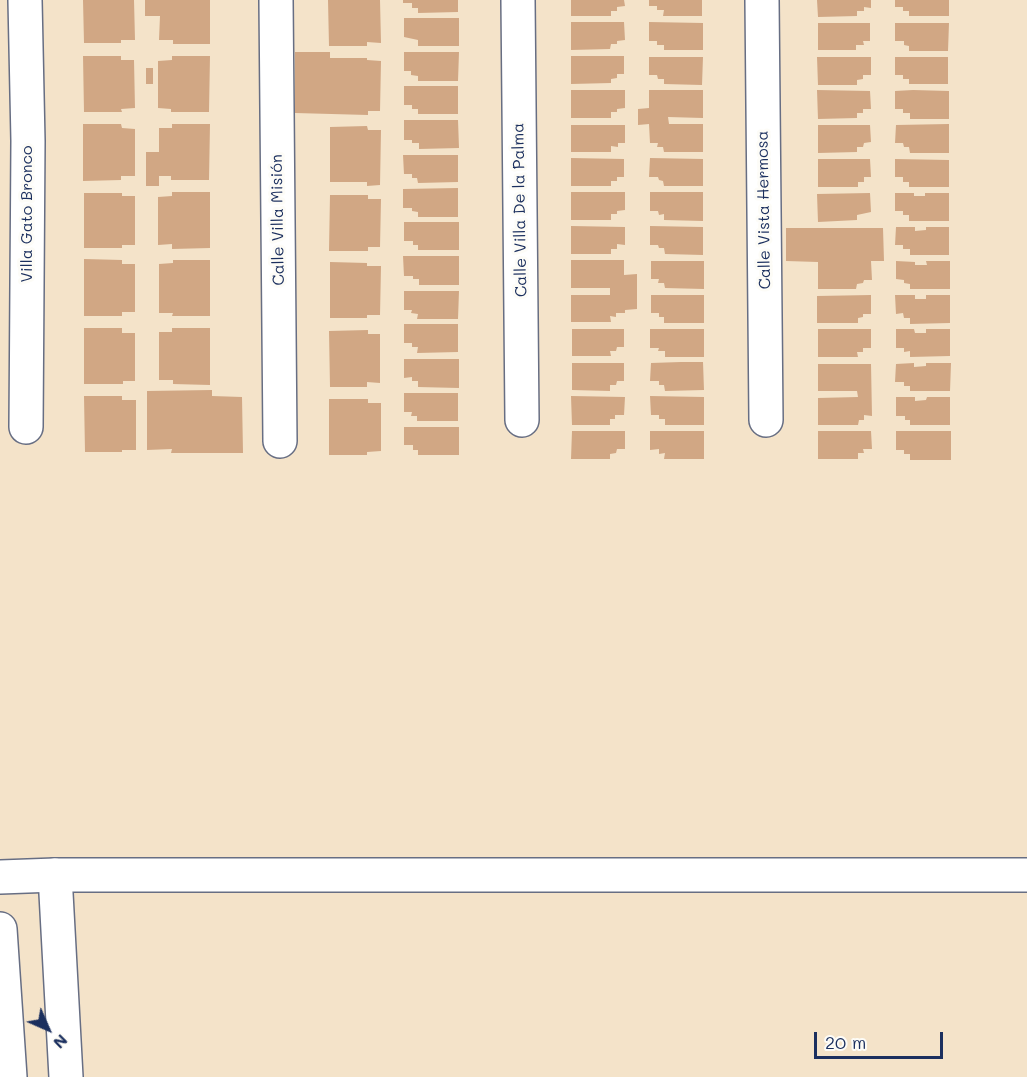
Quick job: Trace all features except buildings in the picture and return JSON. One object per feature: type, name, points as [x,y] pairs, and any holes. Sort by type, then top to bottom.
[{"type":"street","name":"Villa Gato Bronco","points":[[25,0],[28,141],[26,427]]},
{"type":"street","name":"Calle Villa Misión","points":[[276,0],[280,441]]},
{"type":"street","name":"Calle Villa De la Palma","points":[[518,0],[522,420]]},
{"type":"street","name":"Calle Vista Hermosa","points":[[762,0],[766,420]]},
{"type":"street","points":[[55,875],[66,1077]]},
{"type":"street","points":[[0,877],[55,875],[1027,876]]},
{"type":"street","points":[[0,929],[10,1077]]}]
